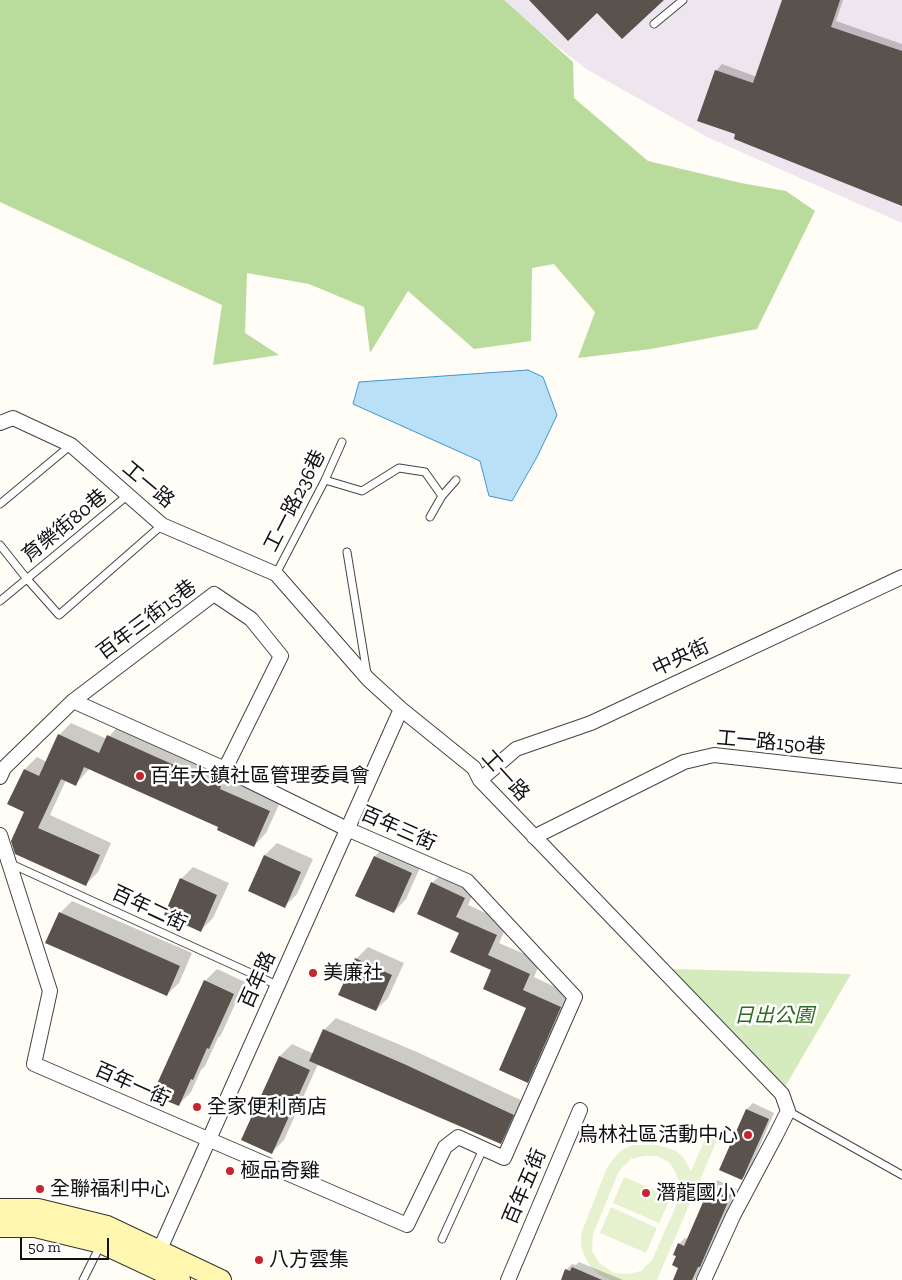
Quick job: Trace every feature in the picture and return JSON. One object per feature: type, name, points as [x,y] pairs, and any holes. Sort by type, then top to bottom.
[{"type":"main road","points":[[0,1209],[38,1209],[107,1226],[156,1259],[180,1280]]},
{"type":"main road","points":[[0,1227],[35,1227],[156,1259],[221,1280]]},
{"type":"street","name":"工一路","points":[[0,423],[13,418],[71,445],[162,525],[276,574],[368,679],[401,709],[474,768],[480,780],[782,1094],[788,1111]]},
{"type":"street","name":"中央街","points":[[480,780],[516,749],[591,723],[902,577]]},
{"type":"street","name":"百年三街15巷","points":[[73,701],[214,594],[251,619],[280,656],[225,769]]},
{"type":"street","name":"百年三街","points":[[73,701],[225,769],[347,829],[467,881],[576,998],[504,1158],[483,1149]]},
{"type":"street","points":[[0,777],[4,768],[73,701]]},
{"type":"street","name":"百年路","points":[[156,1259],[401,709]]},
{"type":"street","name":"工一路150巷","points":[[534,837],[684,762],[714,755],[902,776]]},
{"type":"street","points":[[0,835],[8,862]]},
{"type":"street","name":"百年一街","points":[[8,862],[50,991],[34,1064],[407,1225],[445,1147],[458,1137],[483,1149]]},
{"type":"street","name":"百年五街","points":[[508,1280],[580,1110]]},
{"type":"street","points":[[704,1280],[733,1216],[788,1111]]},
{"type":"lane","points":[[654,24],[683,0]]},
{"type":"lane","name":"工一路236巷","points":[[276,574],[325,480],[342,442]]},
{"type":"lane","points":[[0,504],[71,445]]},
{"type":"lane","points":[[325,480],[362,491],[399,468],[425,472],[442,496]]},
{"type":"lane","points":[[430,517],[442,496],[456,480]]},
{"type":"lane","name":"育樂街80巷","points":[[0,600],[128,495]]},
{"type":"lane","points":[[0,545],[59,615],[162,525]]},
{"type":"lane","points":[[347,552],[368,679]]},
{"type":"lane","name":"百年二街","points":[[8,862],[277,986]]},
{"type":"lane","points":[[788,1111],[902,1175]]},
{"type":"lane","points":[[442,1239],[483,1149]]},
{"type":"lane","points":[[84,1280],[101,1244]]},
{"type":"shaded area","points":[[499,0],[902,0],[902,223],[707,137],[586,69]]},
{"type":"green space","points":[[0,0],[504,0],[573,62],[574,98],[648,161],[741,183],[786,191],[815,211],[757,329],[651,349],[578,358],[595,312],[554,264],[532,268],[531,341],[474,349],[408,291],[370,353],[364,307],[309,284],[247,273],[245,333],[279,355],[213,365],[222,305],[0,202]]},
{"type":"green space","name":"日出公園","points":[[673,969],[851,974],[782,1092]]},
{"type":"green space","points":[[711,1126],[721,1131],[657,1280],[610,1280],[590,1266],[581,1245],[582,1231],[607,1168],[622,1150],[632,1145],[658,1145],[676,1151],[683,1157],[691,1171]],"holes":[[[657,1156],[669,1162],[675,1171],[680,1184],[680,1197],[652,1260],[641,1271],[628,1274],[614,1273],[599,1263],[592,1251],[593,1234],[619,1171],[631,1159]]]},
{"type":"green space","points":[[624,1177],[671,1197],[659,1223],[613,1203]]},
{"type":"green space","points":[[611,1207],[657,1228],[646,1253],[600,1233]]},
{"type":"water","points":[[528,370],[543,377],[557,415],[537,457],[512,501],[489,496],[480,461],[353,404],[359,382]]},
{"type":"building","points":[[529,0],[664,0],[622,39],[597,13],[568,41]]},
{"type":"building","points":[[782,0],[840,0],[831,27],[902,51],[902,206],[734,139],[735,134],[697,121],[715,70],[753,83]]},
{"type":"building","points":[[58,734],[99,753],[107,735],[221,786],[220,789],[270,811],[254,847],[217,830],[218,827],[84,767],[76,786],[61,779],[38,828],[100,855],[86,886],[15,854],[11,841],[24,812],[7,804],[24,769],[39,776]]},
{"type":"building","points":[[264,855],[301,872],[285,908],[248,891]]},
{"type":"building","points":[[374,856],[412,873],[394,913],[355,896]]},
{"type":"building","points":[[180,878],[217,895],[201,932],[164,915]]},
{"type":"building","points":[[431,882],[465,898],[456,917],[497,935],[488,955],[530,974],[523,990],[561,1007],[528,1083],[499,1070],[526,1008],[483,989],[491,970],[450,952],[459,933],[417,914]]},
{"type":"building","points":[[59,912],[180,966],[167,996],[45,943]]},
{"type":"building","points":[[355,958],[392,975],[376,1011],[338,995]]},
{"type":"building","points":[[204,980],[234,994],[209,1049],[207,1048],[179,1106],[152,1095]]},
{"type":"building","points":[[323,1029],[514,1115],[501,1144],[309,1061]]},
{"type":"building","points":[[279,1056],[310,1070],[272,1154],[241,1140]]},
{"type":"building","name":"烏林社區活動中心","points":[[746,1109],[769,1119],[742,1180],[719,1170]]},
{"type":"building","points":[[710,1186],[731,1195],[700,1267],[698,1267],[692,1280],[673,1280],[678,1268],[672,1265],[676,1256],[673,1255],[678,1243],[684,1246]]},
{"type":"building","points":[[572,1267],[602,1280],[561,1280],[565,1269],[570,1271]]},
{"type":"place","name":"百年大鎮社區管理委員會","points":[[140,776]]},
{"type":"place","name":"美廉社","points":[[313,973]]},
{"type":"place","name":"全家便利商店","points":[[197,1107]]},
{"type":"place","name":"烏林社區活動中心","points":[[748,1135]]},
{"type":"place","name":"極品奇雞","points":[[230,1171]]},
{"type":"place","name":"全聯福利中心","points":[[40,1189]]},
{"type":"place","name":"潛龍國小","points":[[646,1193]]},
{"type":"place","name":"八方雲集","points":[[259,1260]]}]
